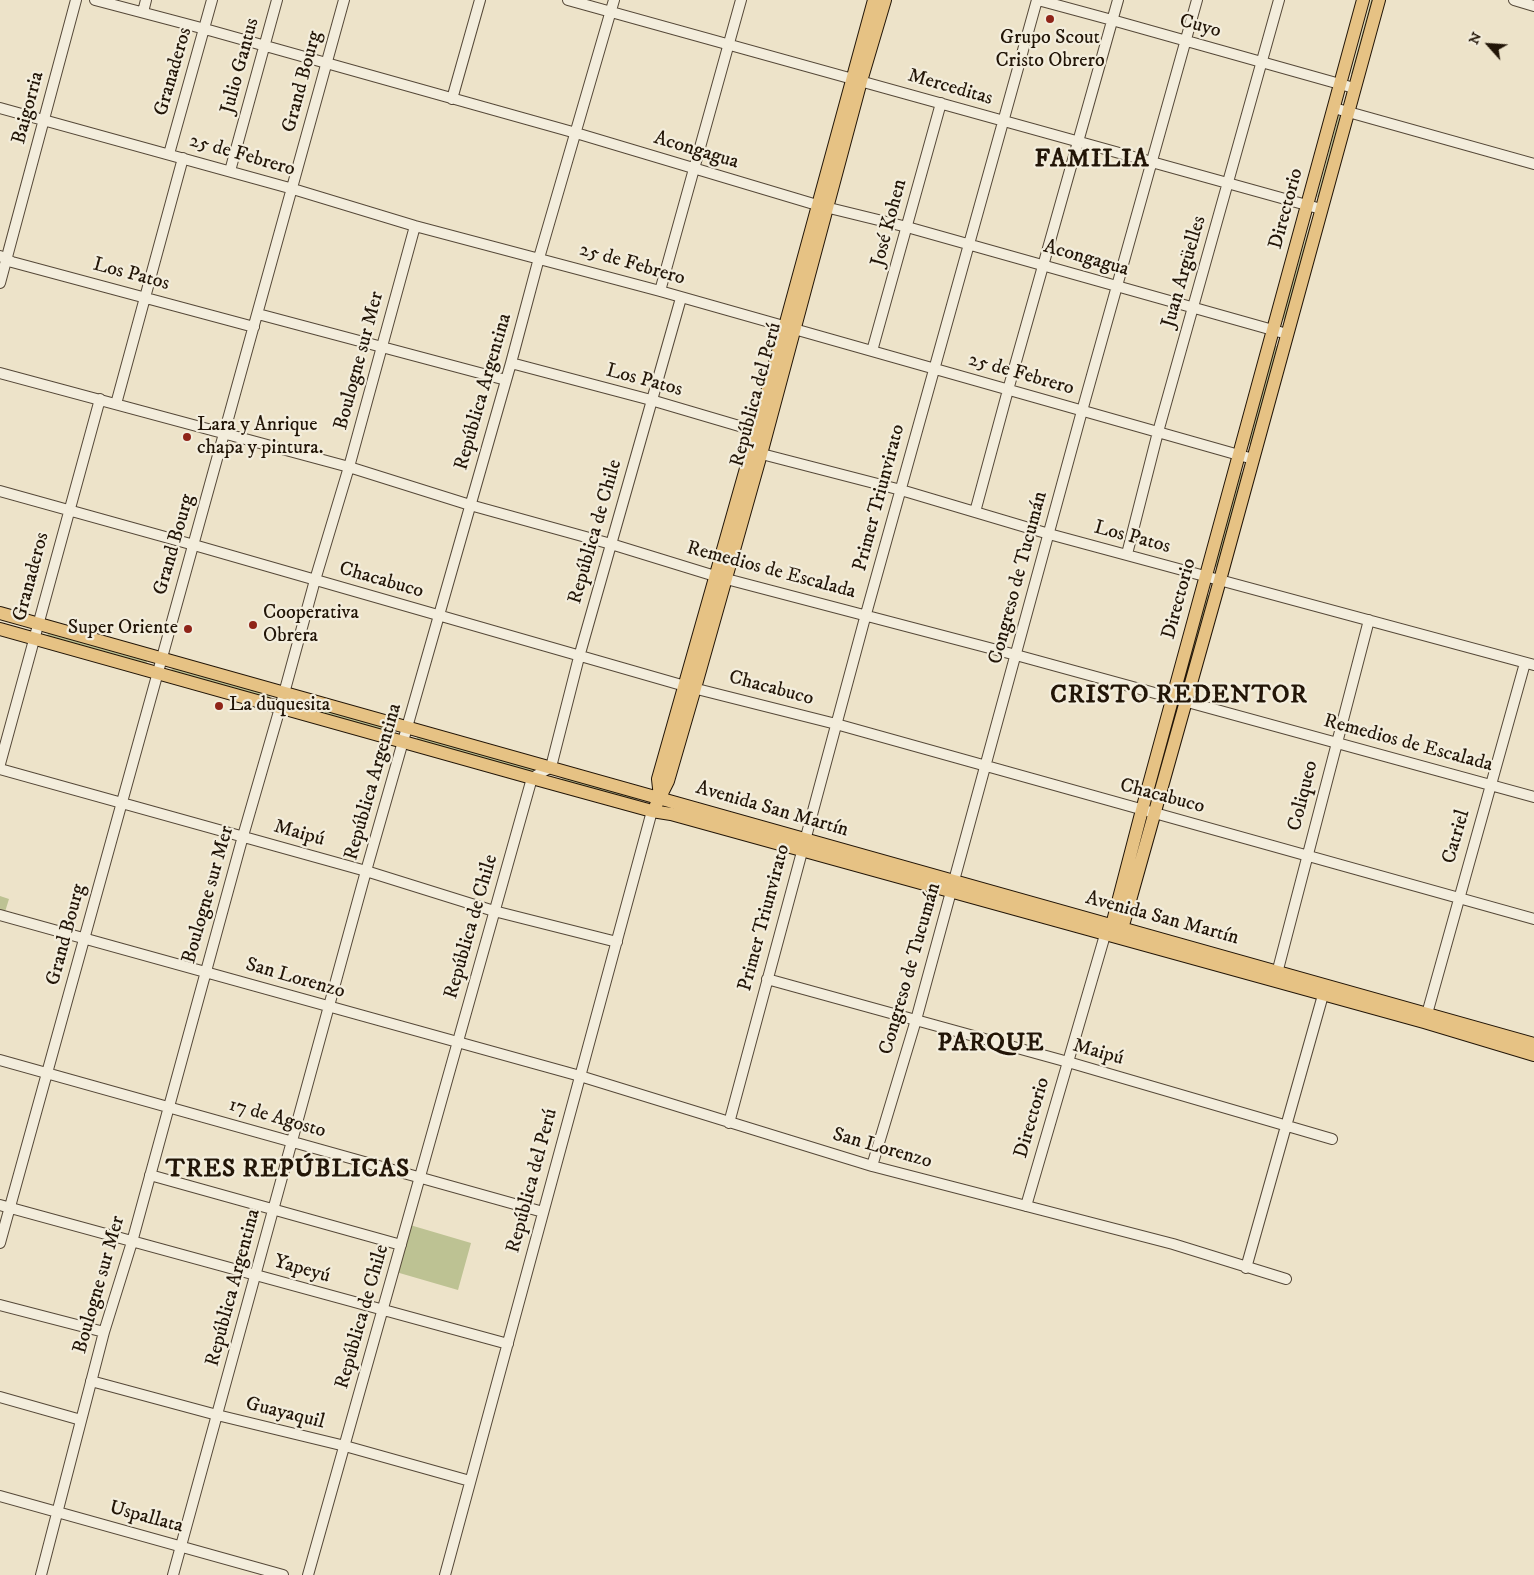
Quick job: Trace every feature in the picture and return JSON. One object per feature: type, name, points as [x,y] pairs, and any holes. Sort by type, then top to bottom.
[{"type":"main road","name":"República del Perú","points":[[652,811],[668,781],[690,687],[857,80],[874,0]]},
{"type":"main road","name":"República del Perú","points":[[857,80],[885,0]]},
{"type":"main road","name":"Directorio","points":[[1115,932],[1142,810],[1363,0]]},
{"type":"main road","name":"Directorio","points":[[1115,932],[1155,814],[1187,702],[1379,0]]},
{"type":"main road","name":"Avenida San Martín","points":[[0,613],[660,797],[803,845]]},
{"type":"main road","name":"Avenida San Martín","points":[[0,629],[652,811],[803,845],[1426,1017],[1534,1044]]},
{"type":"main road","name":"Avenida San Martín","points":[[1276,976],[1323,995],[1426,1017],[1534,1055]]},
{"type":"street","name":"Baigorria","points":[[0,283],[3,258],[44,120],[76,0]]},
{"type":"street","name":"Acongagua","points":[[95,0],[576,133],[822,206],[907,227],[1287,334]]},
{"type":"street","points":[[142,12],[146,0]]},
{"type":"street","name":"Granaderos","points":[[168,154],[212,0]]},
{"type":"street","name":"Julio Gantus","points":[[230,171],[277,0]]},
{"type":"street","name":"Grand Bourg","points":[[0,1243],[5,1206],[47,1072],[344,0]]},
{"type":"street","points":[[452,99],[480,0]]},
{"type":"street","name":"Merceditas","points":[[568,0],[1321,209]]},
{"type":"street","name":"República Argentina","points":[[173,1575],[366,871],[614,0]]},
{"type":"street","points":[[660,291],[741,0]]},
{"type":"street","name":"Cuyo","points":[[1037,0],[1354,88]]},
{"type":"street","name":"Primer Triunvirato","points":[[729,1123],[933,369],[1037,0]]},
{"type":"street","points":[[976,512],[1008,390],[1118,0]]},
{"type":"street","name":"Congreso de Tucumán","points":[[872,1166],[916,1020],[1082,411],[1197,0]]},
{"type":"street","name":"Juan Argüelles","points":[[1127,554],[1158,432],[1280,0]]},
{"type":"street","points":[[1514,0],[1534,6]]},
{"type":"street","name":"José Kohen","points":[[872,351],[940,103]]},
{"type":"street","name":"25 de Febrero","points":[[0,108],[293,188],[415,226],[660,291],[1253,459]]},
{"type":"street","points":[[1334,108],[1534,164]]},
{"type":"street","points":[[116,404],[183,158]]},
{"type":"street","name":"Boulogne sur Mer","points":[[41,1575],[104,1332],[132,1242],[205,972],[315,580],[349,468],[415,226]]},
{"type":"street","name":"Los Patos","points":[[3,258],[254,327]]},
{"type":"street","name":"República de Chile","points":[[551,766],[579,656],[681,298]]},
{"type":"street","points":[[258,314],[506,380]]},
{"type":"street","name":"Los Patos","points":[[511,363],[651,400],[761,432]]},
{"type":"street","name":"Remedios de Escalada","points":[[0,373],[349,468],[720,577],[1016,654],[1534,797]]},
{"type":"street","name":"Granaderos","points":[[0,764],[100,399]]},
{"type":"street","name":"Los Patos","points":[[756,452],[901,490],[1050,534],[1529,664]]},
{"type":"street","name":"Chacabuco","points":[[0,491],[690,687],[836,724],[1534,919]]},
{"type":"street","name":"Coliqueo","points":[[1276,976],[1369,620]]},
{"type":"street","name":"Catriel","points":[[1426,1017],[1490,785],[1529,664]]},
{"type":"street","points":[[532,778],[551,766]]},
{"type":"street","name":"Maipú","points":[[0,769],[366,871],[494,911],[617,942]]},
{"type":"street","name":"República de Chile","points":[[308,1575],[532,778]]},
{"type":"street","name":"República del Perú","points":[[445,1575],[652,811]]},
{"type":"street","name":"San Lorenzo","points":[[0,914],[580,1076],[872,1166],[1173,1244],[1286,1279]]},
{"type":"street","name":"Directorio","points":[[1026,1206],[1068,1062],[1115,932]]},
{"type":"street","name":"Maipú","points":[[767,979],[1068,1062],[1332,1139]]},
{"type":"street","points":[[1246,1268],[1323,995]]},
{"type":"street","name":"17 de Agosto","points":[[0,1060],[544,1212]]},
{"type":"street","points":[[150,1175],[401,1245]]},
{"type":"street","name":"Yapeyú","points":[[5,1206],[508,1344]]},
{"type":"street","points":[[0,1305],[104,1332]]},
{"type":"street","name":"Guayaquil","points":[[91,1380],[470,1481]]},
{"type":"street","points":[[0,1397],[81,1420]]},
{"type":"street","name":"Uspallata","points":[[0,1496],[283,1575]]},
{"type":"green space","points":[[1371,0],[1374,0],[1354,75],[1351,74]]},
{"type":"green space","points":[[1339,114],[1342,114],[1320,198],[1317,197]]},
{"type":"green space","points":[[1310,224],[1313,225],[1285,320],[1282,319]]},
{"type":"green space","points":[[1274,346],[1277,346],[1252,445],[1249,444]]},
{"type":"green space","points":[[1241,473],[1244,474],[1218,568],[1215,567]]},
{"type":"green space","points":[[1207,595],[1210,595],[1184,689],[1181,688]]},
{"type":"green space","points":[[48,633],[147,659],[147,662],[146,664],[47,636]]},
{"type":"green space","points":[[174,667],[269,694],[270,697],[172,672],[171,670]]},
{"type":"green space","points":[[296,703],[393,728],[394,731],[393,733],[295,706]]},
{"type":"green space","points":[[417,736],[535,768],[535,770],[532,772],[417,739]]},
{"type":"green space","points":[[562,776],[638,797],[638,799],[637,801],[562,780]]},
{"type":"green space","points":[[0,896],[9,899],[4,915],[0,914]]},
{"type":"green space","points":[[410,1225],[471,1243],[458,1290],[396,1272]]},
{"type":"place","name":"Grupo Scout Cristo Obrero","points":[[1050,19]]},
{"type":"place","name":"Lara y Anrique chapa y pintura.","points":[[187,437]]},
{"type":"place","name":"Cooperativa Obrera","points":[[253,625]]},
{"type":"place","name":"Super Oriente","points":[[188,629]]},
{"type":"place","name":"La duquesita","points":[[219,706]]},
{"type":"district","name":"FAMILIA","points":[[1092,161]]},
{"type":"district","name":"CRISTO REDENTOR","points":[[1179,697]]},
{"type":"district","name":"PARQUE","points":[[991,1045]]},
{"type":"district","name":"TRES REPÚBLICAS","points":[[288,1171]]}]
